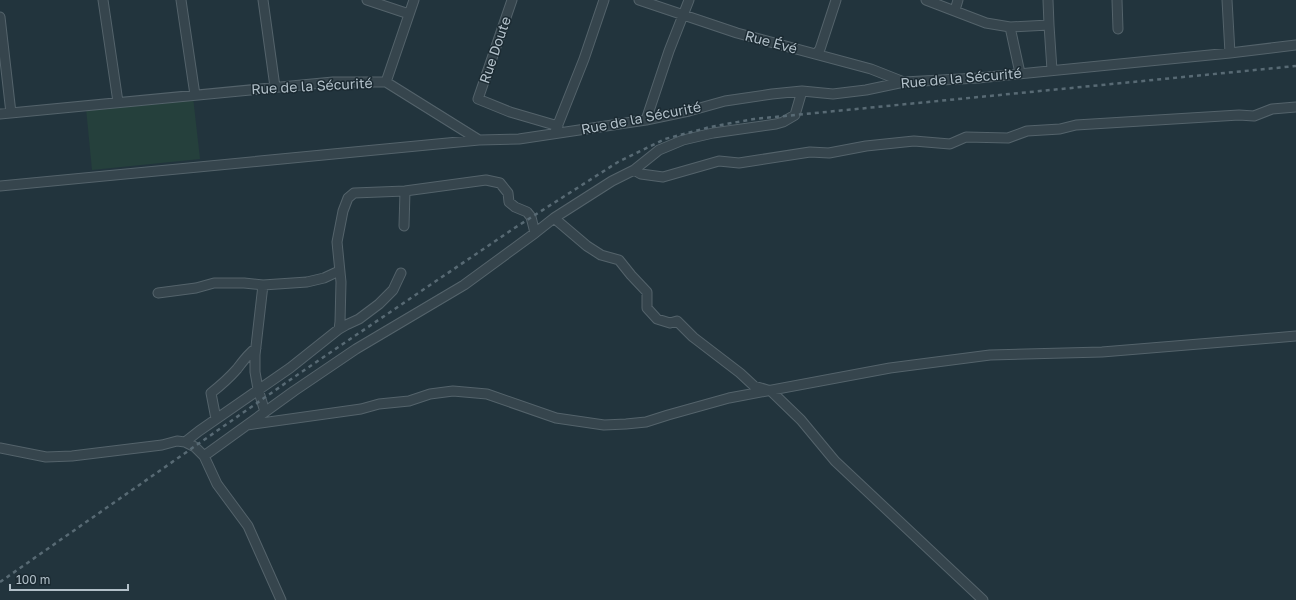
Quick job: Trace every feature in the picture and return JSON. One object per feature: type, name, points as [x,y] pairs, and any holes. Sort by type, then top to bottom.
[{"type":"street","points":[[103,0],[118,102]]},
{"type":"street","points":[[181,0],[195,95]]},
{"type":"street","points":[[263,0],[275,87]]},
{"type":"street","points":[[367,0],[409,14]]},
{"type":"street","points":[[386,82],[414,0]]},
{"type":"street","name":"Rue Doute","points":[[512,0],[478,99],[556,130]]},
{"type":"street","points":[[556,130],[584,59],[604,0]]},
{"type":"street","name":"Rue Évé","points":[[639,0],[737,33],[870,69],[904,82]]},
{"type":"street","points":[[646,120],[682,15],[689,0]]},
{"type":"street","points":[[816,54],[820,49],[836,0]]},
{"type":"street","points":[[926,0],[986,23],[1010,27],[1049,25]]},
{"type":"street","points":[[955,10],[958,0]]},
{"type":"street","points":[[1048,0],[1052,70]]},
{"type":"street","points":[[1117,0],[1118,29]]},
{"type":"street","points":[[1227,0],[1230,53]]},
{"type":"street","points":[[0,17],[11,113]]},
{"type":"street","points":[[1010,27],[1020,73]]},
{"type":"street","name":"Rue de la Sécurité","points":[[0,114],[333,82],[386,82],[479,140],[520,139],[556,130],[597,128],[646,120],[689,111],[725,101],[772,94],[802,91],[833,94],[866,90],[904,82],[978,78],[1296,45]]},
{"type":"street","points":[[204,456],[356,349],[464,285],[536,233],[554,218],[612,181],[634,170],[659,150],[682,140],[713,133],[783,122],[795,115],[802,91]]},
{"type":"street","points":[[634,170],[641,174],[663,177],[720,161],[740,163],[810,152],[829,153],[866,146],[914,141],[950,144],[966,137],[1008,138],[1027,131],[1060,129],[1076,125],[1232,115],[1254,116],[1272,109],[1296,107]]},
{"type":"street","points":[[0,186],[479,140]]},
{"type":"street","points":[[339,329],[339,271],[337,242],[348,198],[354,193],[405,191],[486,180],[500,183],[508,193],[509,202],[515,208],[527,212],[532,217],[536,233]]},
{"type":"street","points":[[404,226],[405,191]]},
{"type":"street","points":[[554,218],[587,246],[601,255],[619,260],[647,292],[647,308],[657,319],[670,323],[677,321],[693,337],[740,373],[754,386],[771,391],[801,420],[835,461],[983,600]]},
{"type":"street","points":[[158,293],[196,288],[214,283],[244,283],[263,285],[307,282],[324,278],[339,271]]},
{"type":"street","points":[[185,442],[199,430],[290,368],[346,324],[359,319],[380,304],[393,290],[401,273]]},
{"type":"street","points":[[263,285],[256,348],[255,372],[258,389],[265,412]]},
{"type":"street","points":[[247,425],[361,410],[380,404],[409,401],[430,394],[453,391],[487,394],[556,418],[604,424],[626,424],[646,422],[729,398],[890,368],[990,356],[1102,352],[1296,336]]},
{"type":"street","points":[[216,419],[211,393],[224,383],[247,355],[256,348]]},
{"type":"street","points":[[0,448],[46,457],[72,456],[162,445],[177,440],[195,447],[204,456],[217,484],[248,526],[281,600]]},
{"type":"green space","points":[[193,97],[200,159],[92,170],[86,108]]},
{"type":"railway","points":[[0,582],[300,373],[513,229],[618,162],[665,139],[710,127],[754,119],[1296,66]]}]
